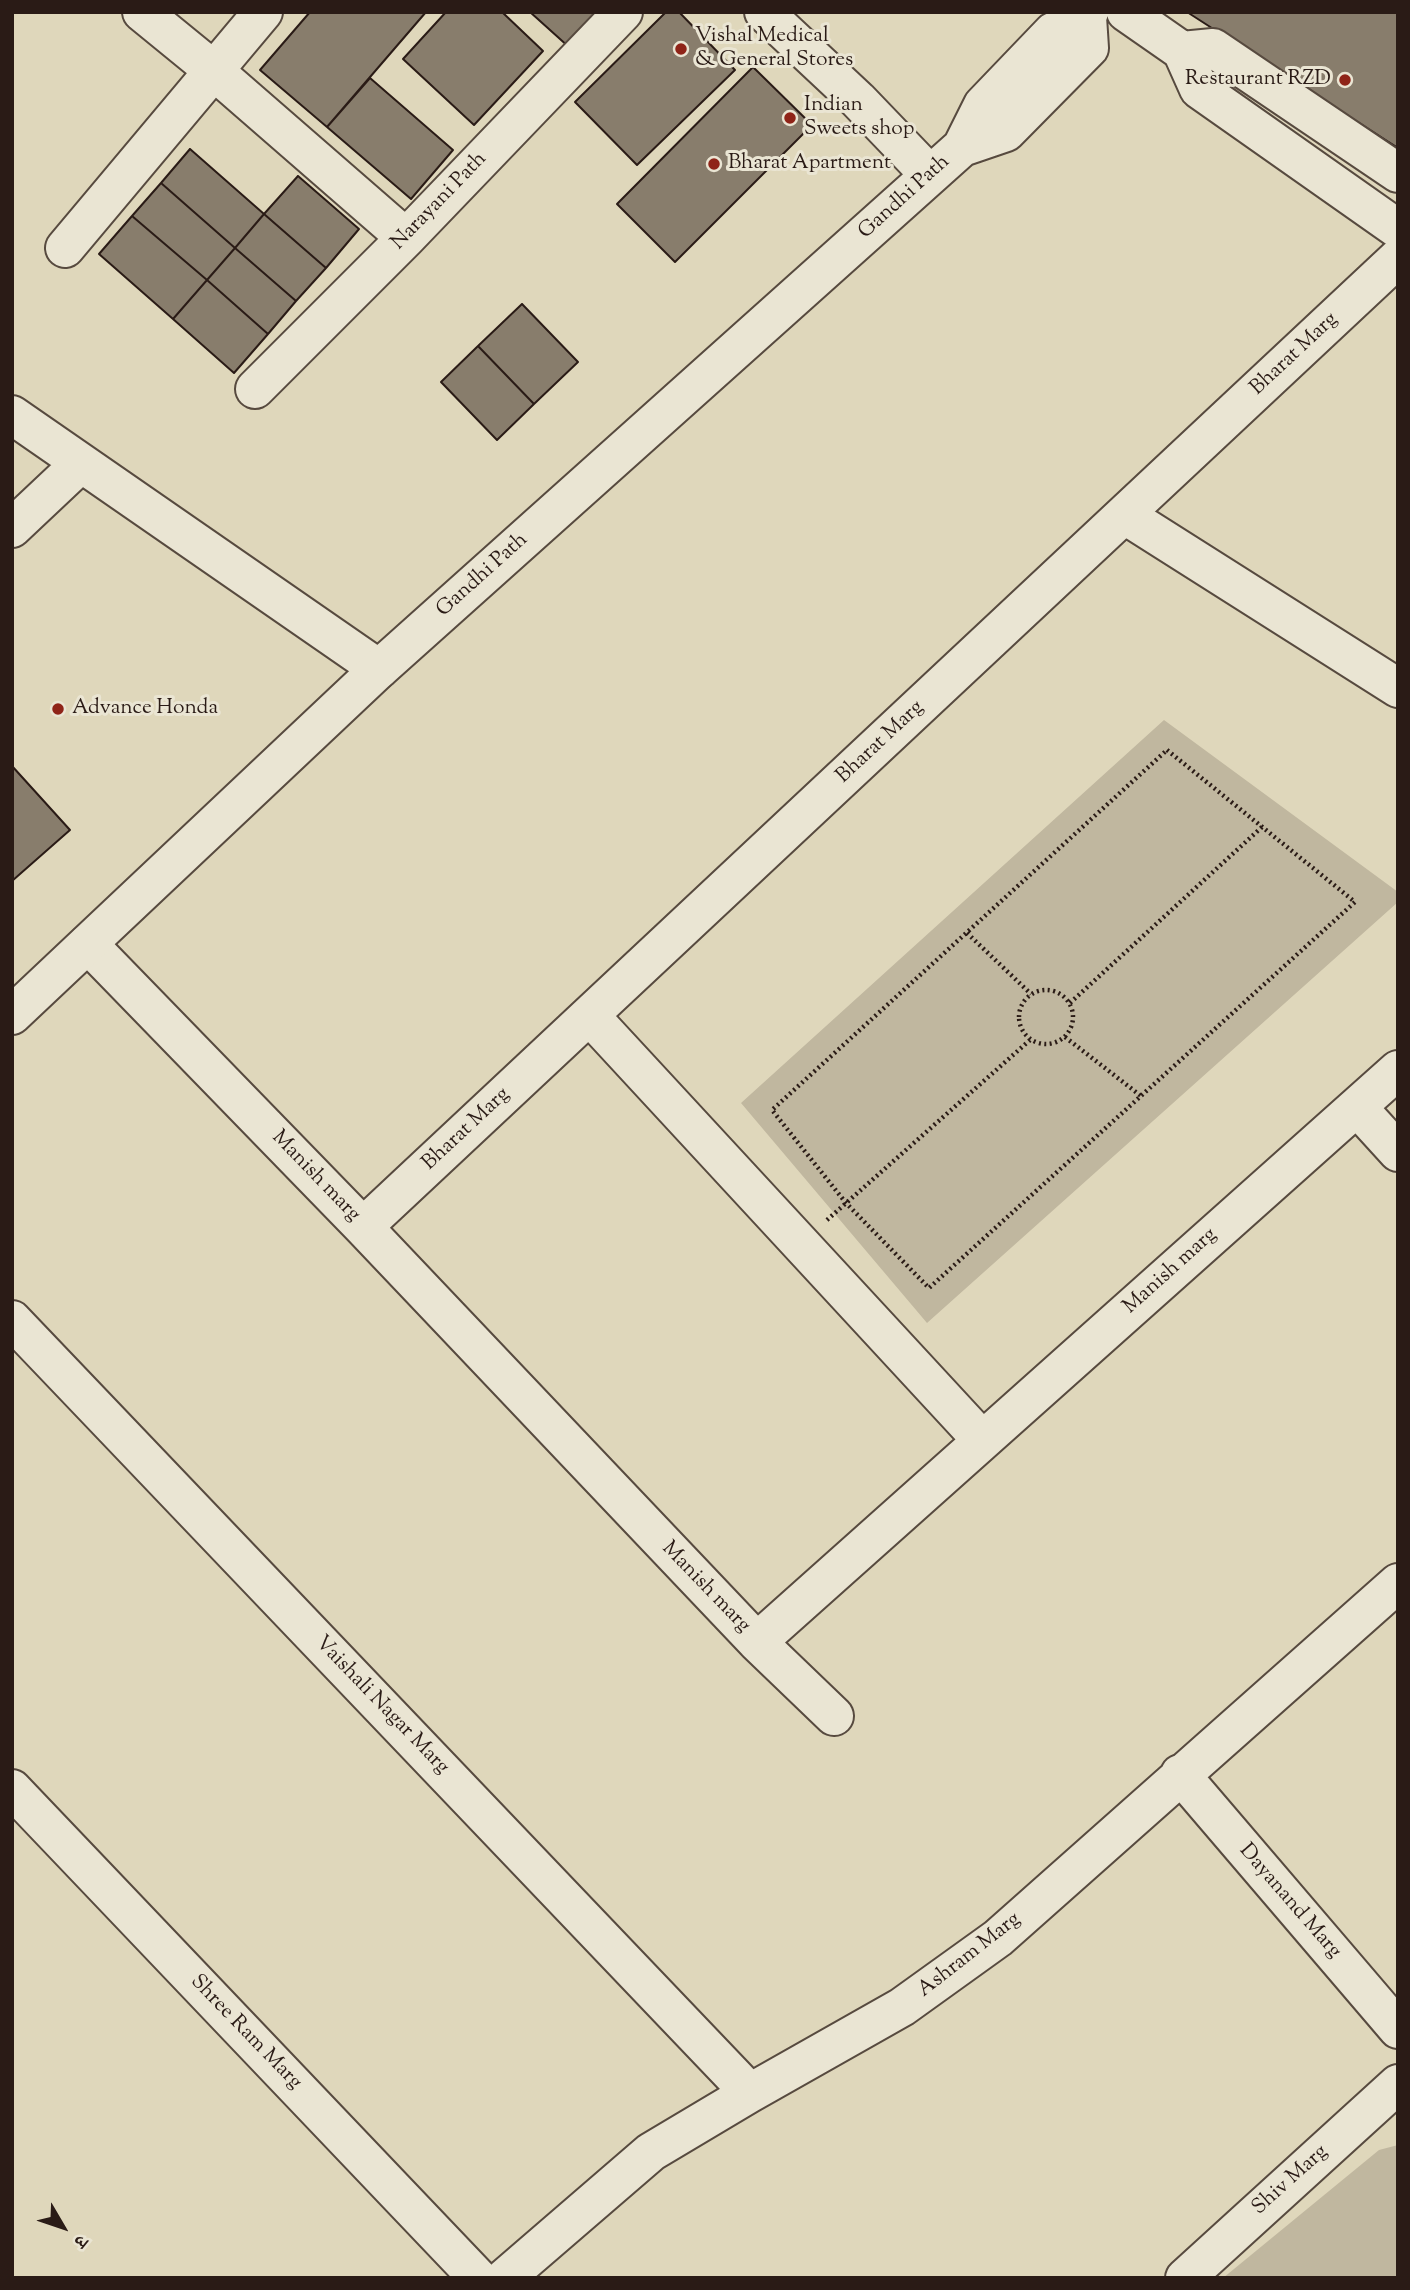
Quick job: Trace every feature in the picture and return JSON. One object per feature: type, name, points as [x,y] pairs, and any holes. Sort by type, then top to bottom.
[{"type":"street","points":[[142,12],[213,70],[405,238]]},
{"type":"street","points":[[65,248],[263,12]]},
{"type":"street","name":"Narayani Path","points":[[255,390],[623,12]]},
{"type":"street","points":[[764,12],[858,100],[930,175]]},
{"type":"street","points":[[1126,12],[1182,51],[1199,89],[1398,229]]},
{"type":"street","name":"Gandhi Path","points":[[12,1015],[379,669],[930,175],[962,147],[1006,132],[1089,48],[1088,14]]},
{"type":"street","points":[[1182,51],[1213,48],[1398,173]]},
{"type":"street","name":"Bharat Marg","points":[[363,1227],[1398,258]]},
{"type":"street","points":[[12,415],[379,669]]},
{"type":"street","points":[[12,528],[82,463]]},
{"type":"street","points":[[1125,515],[1398,688]]},
{"type":"street","name":"Manish marg","points":[[88,944],[363,1227],[757,1642],[1398,1070]]},
{"type":"street","points":[[590,1016],[982,1440]]},
{"type":"street","points":[[1357,1107],[1398,1152]]},
{"type":"street","name":"Vaishali Nagar Marg","points":[[12,1320],[750,2093]]},
{"type":"street","name":"Ashram Marg","points":[[505,2278],[651,2152],[902,2007],[998,1938],[1398,1583]]},
{"type":"street","points":[[757,1642],[834,1716]]},
{"type":"street","name":"Dayanand Marg","points":[[1180,1774],[1398,2029]]},
{"type":"street","name":"Shree Ram Marg","points":[[12,1789],[478,2278]]},
{"type":"street","name":"Shiv Marg","points":[[1185,2278],[1398,2084]]},
{"type":"path","points":[[1167,750],[1355,902],[929,1289],[846,1203],[772,1110],[967,933],[1167,750]]},
{"type":"path","points":[[1070,1003],[1262,827]]},
{"type":"path","points":[[967,933],[1031,994]]},
{"type":"path","points":[[1048,990],[1057,992],[1070,1003],[1073,1021],[1065,1037],[1048,1045],[1030,1040],[1020,1026],[1019,1017],[1024,1000],[1031,994],[1048,990]]},
{"type":"path","points":[[1065,1037],[1141,1096]]},
{"type":"path","points":[[801,1244],[1030,1040]]},
{"type":"shaded area","points":[[1164,720],[1398,892],[1398,902],[927,1323],[741,1103]]},
{"type":"shaded area","points":[[1398,2145],[1398,2278],[1223,2278],[1379,2150]]},
{"type":"building","points":[[310,12],[426,12],[327,127],[260,70]]},
{"type":"building","points":[[446,12],[502,12],[543,51],[474,125],[403,59]]},
{"type":"building","points":[[530,12],[601,12],[570,48]]},
{"type":"building","points":[[666,12],[679,12],[735,70],[637,165],[575,102]]},
{"type":"building","name":"Restaurant RZD","points":[[1187,12],[1398,12],[1398,148]]},
{"type":"building","name":"Bharat Apartment","points":[[753,67],[812,125],[675,262],[617,204]]},
{"type":"building","points":[[370,78],[453,150],[411,199],[327,127]]},
{"type":"building","points":[[190,149],[264,214],[235,248],[161,183]]},
{"type":"building","points":[[298,176],[359,229],[326,268],[264,214]]},
{"type":"building","points":[[161,183],[235,248],[207,280],[132,216]]},
{"type":"building","points":[[264,214],[326,268],[296,301],[235,248]]},
{"type":"building","points":[[132,216],[207,280],[173,319],[99,254]]},
{"type":"building","points":[[235,248],[296,301],[268,334],[207,280]]},
{"type":"building","points":[[207,280],[268,334],[234,373],[173,319]]},
{"type":"building","points":[[522,304],[578,362],[534,404],[478,346]]},
{"type":"building","points":[[478,346],[534,404],[497,440],[441,382]]},
{"type":"building","points":[[12,766],[70,830],[12,881]]},
{"type":"place","name":"Vishal Medical & General Stores","points":[[681,49]]},
{"type":"place","name":"Restaurant RZD","points":[[1345,80]]},
{"type":"place","name":"Indian Sweets shop","points":[[790,118]]},
{"type":"place","name":"Bharat Apartment","points":[[714,164]]},
{"type":"place","name":"Advance Honda","points":[[58,709]]}]
